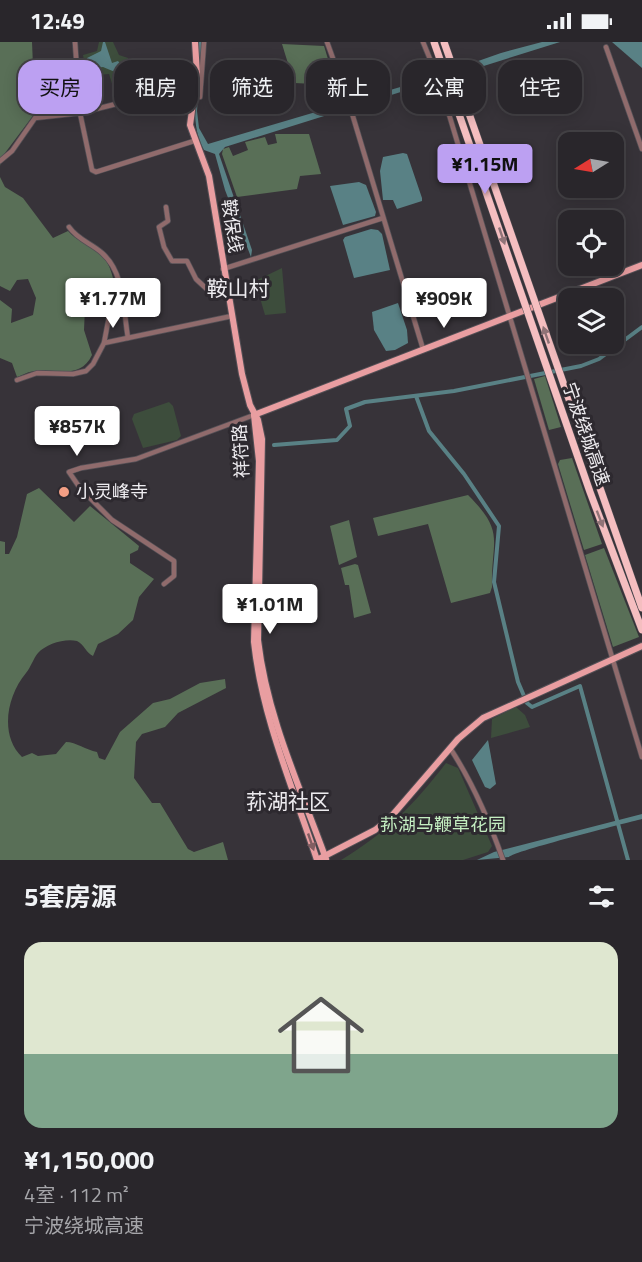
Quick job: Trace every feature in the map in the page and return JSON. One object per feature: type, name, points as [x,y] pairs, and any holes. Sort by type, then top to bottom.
[{"type":"highway","name":"宁波绕城高速","points":[[434,42],[590,492],[642,630]]},
{"type":"highway","name":"宁波绕城高速","points":[[444,42],[642,608]]},
{"type":"main road","name":"鞍保线","points":[[195,42],[196,60]]},
{"type":"main road","name":"鞍保线","points":[[190,114],[194,141],[209,176],[242,374],[254,415]]},
{"type":"main road","points":[[254,415],[642,265]]},
{"type":"main road","name":"祥符路","points":[[254,415],[261,429],[264,450],[258,640],[262,670],[270,707],[325,858]]},
{"type":"main road","name":"祥符路","points":[[254,415],[259,461],[254,642],[257,670],[265,709],[317,860]]},
{"type":"main road","points":[[317,860],[325,858],[375,830],[390,818],[450,748],[483,718],[517,700],[642,646]]},
{"type":"street","points":[[75,42],[76,60]]},
{"type":"street","points":[[198,83],[204,42]]},
{"type":"street","points":[[327,42],[348,100],[423,349]]},
{"type":"street","points":[[423,42],[439,81],[642,758]]},
{"type":"street","points":[[606,47],[642,149]]},
{"type":"street","points":[[0,161],[12,151],[35,118],[71,114]]},
{"type":"street","points":[[80,114],[92,170],[96,172],[194,141]]},
{"type":"street","points":[[166,207],[168,221],[159,227],[164,247],[172,261],[187,261],[196,279],[210,292],[226,287]]},
{"type":"street","points":[[223,269],[383,218]]},
{"type":"street","points":[[69,227],[114,266],[128,338]]},
{"type":"street","points":[[16,380],[36,373],[73,375],[86,371],[93,364],[104,343],[109,317],[124,312]]},
{"type":"street","points":[[104,343],[232,316]]},
{"type":"street","points":[[164,584],[174,576],[174,561],[112,520],[93,502],[69,472],[136,459],[254,415]]},
{"type":"street","points":[[450,748],[466,772],[502,860]]},
{"type":"green space","points":[[0,42],[32,42],[33,60],[18,60],[18,114],[34,114],[2,157],[0,166]]},
{"type":"green space","points":[[99,42],[113,42],[119,55],[128,58],[129,60],[114,60],[114,90],[109,74],[102,75],[102,60],[84,60],[83,55],[97,51]]},
{"type":"green space","points":[[282,44],[324,46],[328,60],[306,60],[306,84],[294,83],[294,60],[287,60]]},
{"type":"green space","points":[[275,134],[309,134],[321,174],[300,176],[297,189],[237,197],[222,154],[223,149],[229,147],[233,156],[248,150],[245,142],[265,137],[268,145],[277,143]]},
{"type":"green space","points":[[0,177],[5,187],[23,198],[53,238],[68,231],[102,255],[110,269],[115,293],[113,309],[108,311],[85,308],[84,330],[92,355],[81,368],[68,371],[33,371],[17,377],[12,363],[0,358],[0,300],[12,309],[11,323],[33,315],[36,298],[28,279],[17,280],[10,291],[0,286]]},
{"type":"green space","points":[[282,268],[286,313],[265,315],[255,281]]},
{"type":"green space","points":[[545,376],[561,427],[549,430],[534,379]]},
{"type":"green space","points":[[169,402],[173,406],[181,436],[177,440],[143,448],[132,419],[134,414]]},
{"type":"green space","points":[[572,458],[602,544],[584,550],[558,464],[560,460]]},
{"type":"green space","points":[[39,488],[74,522],[90,506],[139,546],[138,550],[130,554],[130,563],[154,579],[139,597],[133,620],[118,634],[98,644],[93,656],[79,642],[72,640],[51,644],[38,653],[19,683],[10,705],[8,728],[15,748],[22,757],[32,753],[38,756],[56,754],[66,742],[70,742],[97,752],[99,758],[105,760],[120,732],[153,703],[170,699],[200,683],[225,679],[226,688],[178,713],[165,727],[142,734],[136,742],[134,778],[152,803],[160,803],[188,849],[194,852],[223,842],[228,860],[0,860],[0,541],[5,542],[5,554],[9,554],[17,537],[27,494]]},
{"type":"green space","points":[[468,495],[488,519],[492,528],[494,547],[492,587],[490,593],[451,603],[428,524],[378,536],[373,518]]},
{"type":"green space","points":[[349,520],[357,557],[339,565],[330,526]]},
{"type":"green space","points":[[604,548],[639,637],[613,647],[585,555]]},
{"type":"green space","points":[[358,565],[371,613],[354,618],[349,585],[345,585],[341,568]]},
{"type":"green space","points":[[516,707],[525,715],[530,727],[491,738],[492,719]]},
{"type":"green space","name":"荪湖马鞭草花园","points":[[446,763],[458,768],[492,846],[488,852],[463,860],[341,860],[386,829]]},
{"type":"water","points":[[103,42],[105,42],[112,63],[114,62],[114,72],[102,67],[102,60],[87,60],[101,51]]},
{"type":"water","points":[[198,42],[202,42],[198,97],[198,70]]},
{"type":"water","points":[[542,42],[560,42],[498,60],[486,65],[486,60],[481,60]]},
{"type":"water","points":[[612,42],[642,42],[642,68]]},
{"type":"water","points":[[402,87],[402,92],[390,95],[390,90]]},
{"type":"water","points":[[195,114],[197,114],[199,128],[208,144],[309,114],[330,114],[225,147],[219,154],[252,250],[251,257],[225,190],[215,154],[204,150],[198,137]]},
{"type":"water","points":[[407,154],[422,201],[397,209],[393,200],[383,200],[380,171],[383,157]]},
{"type":"water","points":[[359,182],[366,185],[376,212],[375,216],[343,225],[330,186]]},
{"type":"water","points":[[371,229],[378,230],[382,234],[390,270],[354,278],[343,240],[345,237]]},
{"type":"water","points":[[398,303],[407,330],[408,343],[395,350],[386,351],[374,330],[372,312]]},
{"type":"water","points":[[488,740],[496,784],[490,789],[485,787],[472,760]]},
{"type":"water","points":[[642,814],[642,819],[549,843],[509,857],[477,860],[494,852]]},
{"type":"waterway","points":[[274,445],[337,440],[350,426],[346,409],[365,402],[454,391],[581,366],[599,359],[642,327]]},
{"type":"waterway","points":[[416,396],[429,431],[464,474],[499,526],[494,582],[518,682],[527,703],[532,707],[580,686],[628,860]]},
{"type":"place","name":"小灵峰寺","points":[[64,492]]},
{"type":"district","name":"鞍山村","points":[[238,289]]},
{"type":"district","name":"荪湖社区","points":[[288,802]]}]
